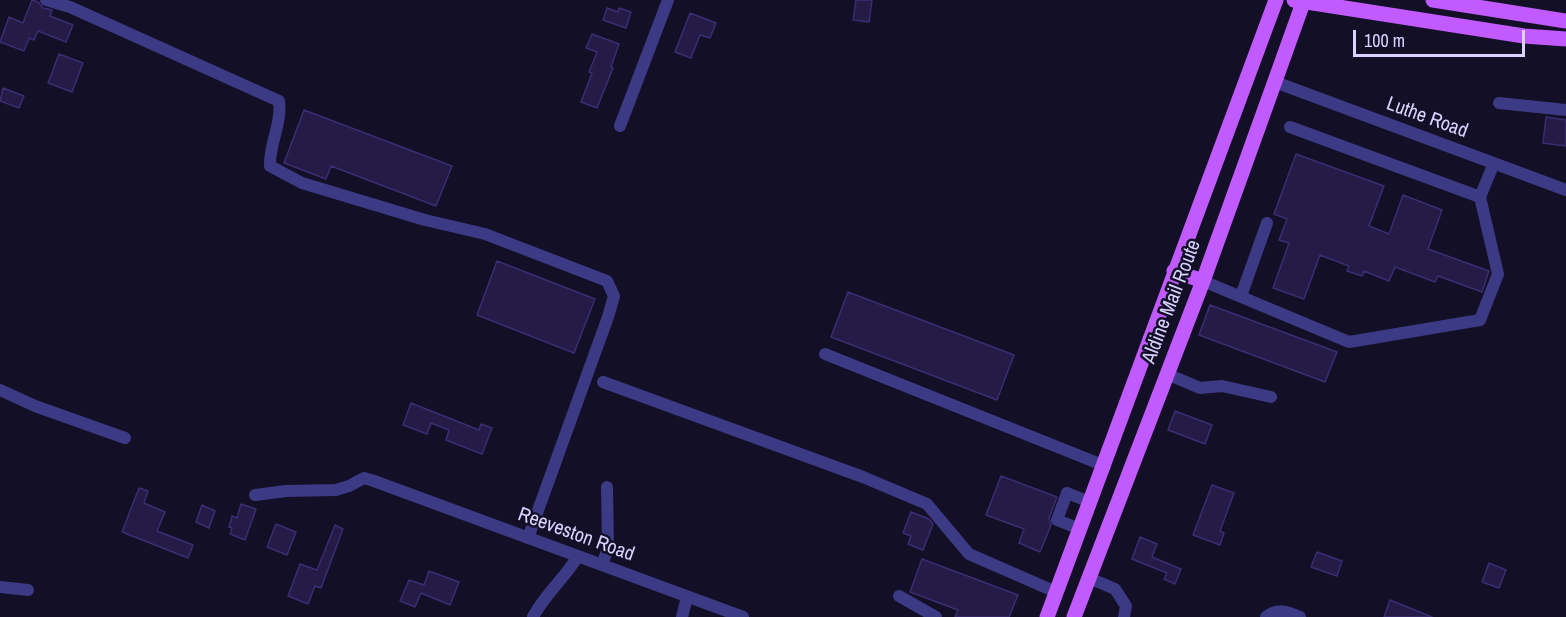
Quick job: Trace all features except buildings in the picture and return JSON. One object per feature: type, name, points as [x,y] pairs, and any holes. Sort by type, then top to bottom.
[{"type":"main road","name":"Aldine Mail Route","points":[[1047,617],[1105,466],[1174,271],[1276,0]]},
{"type":"main road","points":[[1293,0],[1524,36],[1566,39]]},
{"type":"main road","name":"Aldine Mail Route","points":[[1074,617],[1203,281],[1304,0]]},
{"type":"main road","points":[[1433,0],[1566,21]]},
{"type":"main road","points":[[1174,271],[1203,281]]},
{"type":"main road","points":[[1105,466],[1128,475]]},
{"type":"street","points":[[46,0],[70,7],[279,101],[279,120],[269,155],[270,166],[277,171],[302,183],[425,220],[485,234],[607,281],[614,296],[608,317],[528,538]]},
{"type":"street","points":[[620,126],[668,0]]},
{"type":"street","name":"Luthe Road","points":[[1275,82],[1566,190]]},
{"type":"street","points":[[1499,103],[1566,110]]},
{"type":"street","points":[[1290,127],[1480,197]]},
{"type":"street","points":[[1203,281],[1349,342],[1480,320],[1498,274],[1480,197],[1494,163]]},
{"type":"street","points":[[1241,296],[1268,223]]},
{"type":"street","points":[[825,354],[1105,466]]},
{"type":"street","points":[[1167,374],[1200,388],[1222,386],[1271,397]]},
{"type":"street","points":[[603,382],[863,477],[927,504],[969,554],[1056,592]]},
{"type":"street","points":[[0,390],[35,406],[125,438]]},
{"type":"street","name":"Reeveston Road","points":[[255,495],[286,491],[336,490],[364,478],[743,617]]},
{"type":"street","points":[[602,565],[608,548],[607,487]]},
{"type":"street","points":[[1080,529],[1057,520],[1066,494],[1090,502]]},
{"type":"street","points":[[533,617],[578,556]]},
{"type":"street","points":[[1089,578],[1115,589],[1126,606],[1124,617]]},
{"type":"street","points":[[0,587],[28,590]]},
{"type":"street","points":[[899,596],[936,617]]},
{"type":"street","points":[[682,617],[687,597]]},
{"type":"street","points":[[1266,617],[1278,611],[1286,611],[1300,617]]}]
